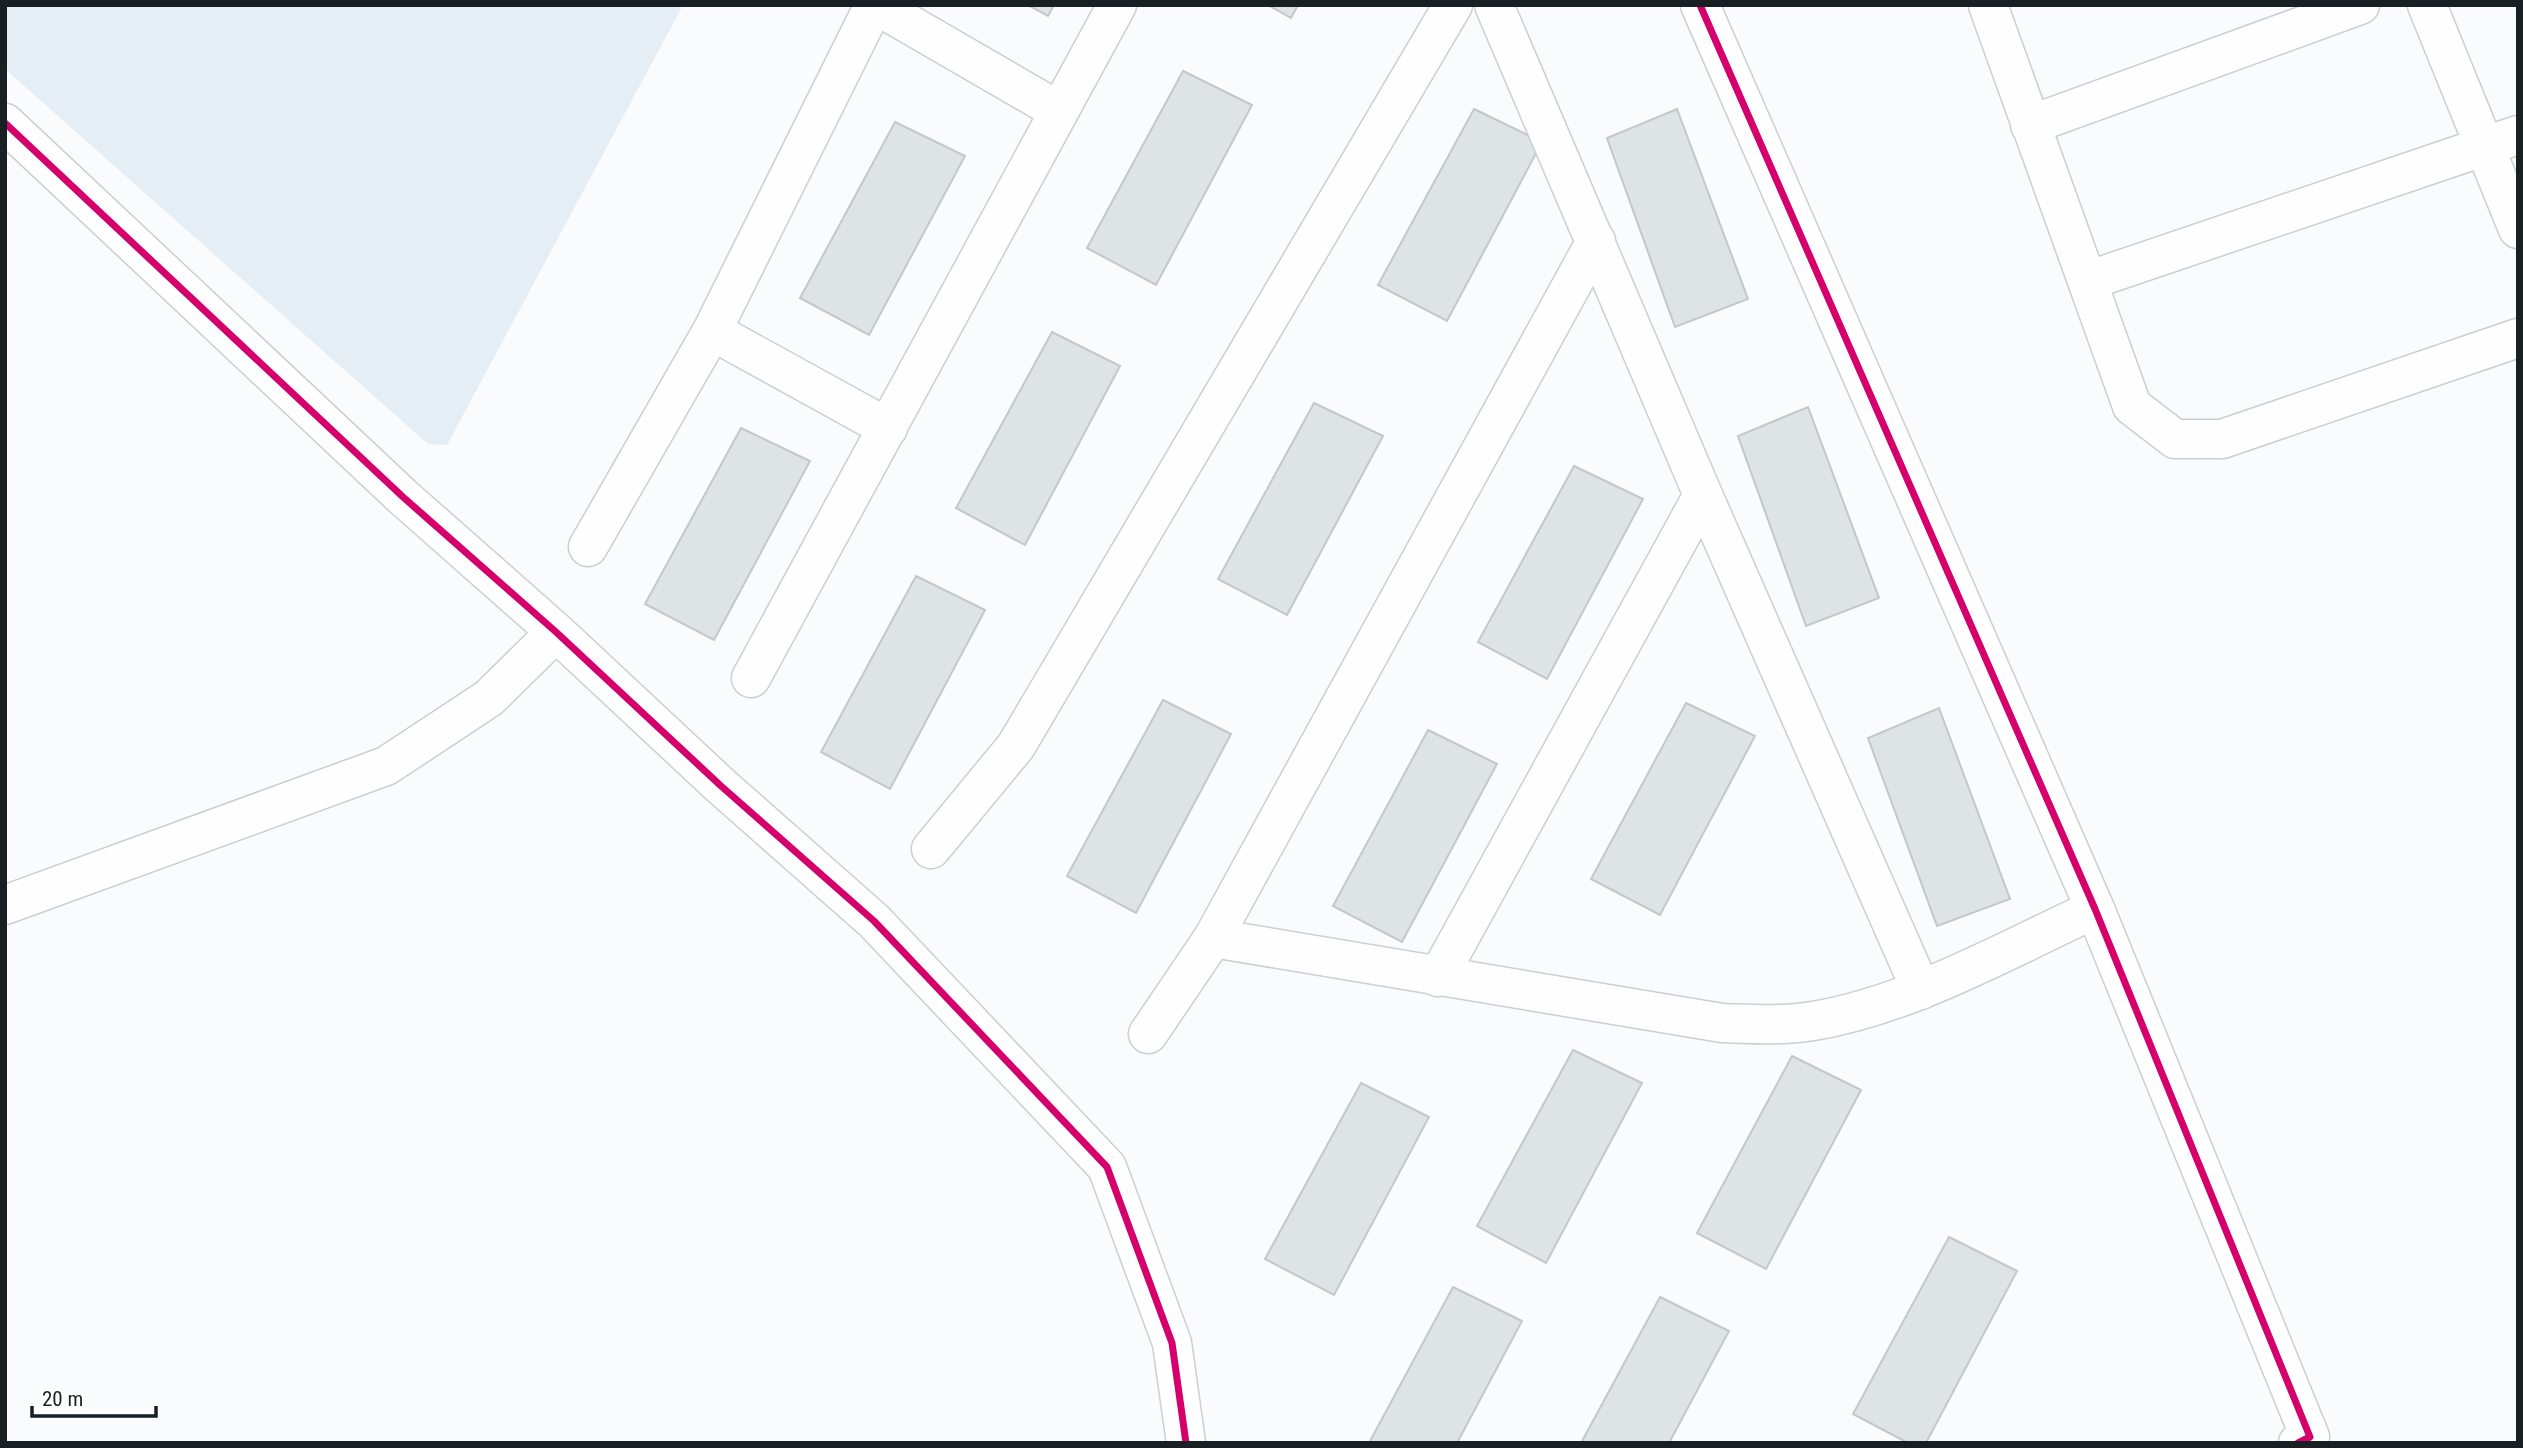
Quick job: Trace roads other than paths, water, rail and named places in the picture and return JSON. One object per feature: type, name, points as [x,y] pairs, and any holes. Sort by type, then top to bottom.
[{"type":"street","points":[[588,547],[712,331],[875,5],[1059,111]]},
{"type":"street","points":[[751,678],[1117,5]]},
{"type":"street","points":[[931,849],[1016,746],[1453,5]]},
{"type":"street","points":[[1493,5],[1703,495],[1921,990]]},
{"type":"street","points":[[1700,5],[2095,909],[2310,1437],[2298,1443]]},
{"type":"street","points":[[1987,5],[2132,406],[2175,439],[2222,439],[2518,338]]},
{"type":"street","points":[[2030,125],[2360,5]]},
{"type":"street","points":[[2427,5],[2501,141],[2518,229]]},
{"type":"street","points":[[5,123],[403,497],[874,921],[1107,1167],[1172,1343],[1186,1443]]},
{"type":"street","points":[[2087,281],[2501,141]]},
{"type":"street","points":[[1148,1034],[1213,938],[1595,241]]},
{"type":"street","points":[[712,331],[888,428]]},
{"type":"street","points":[[1438,977],[1703,495]]},
{"type":"street","points":[[5,905],[386,766],[489,698],[555,632]]},
{"type":"street","points":[[1213,938],[1722,1023],[1772,1025],[1845,1015],[1921,990],[2095,909]]}]
